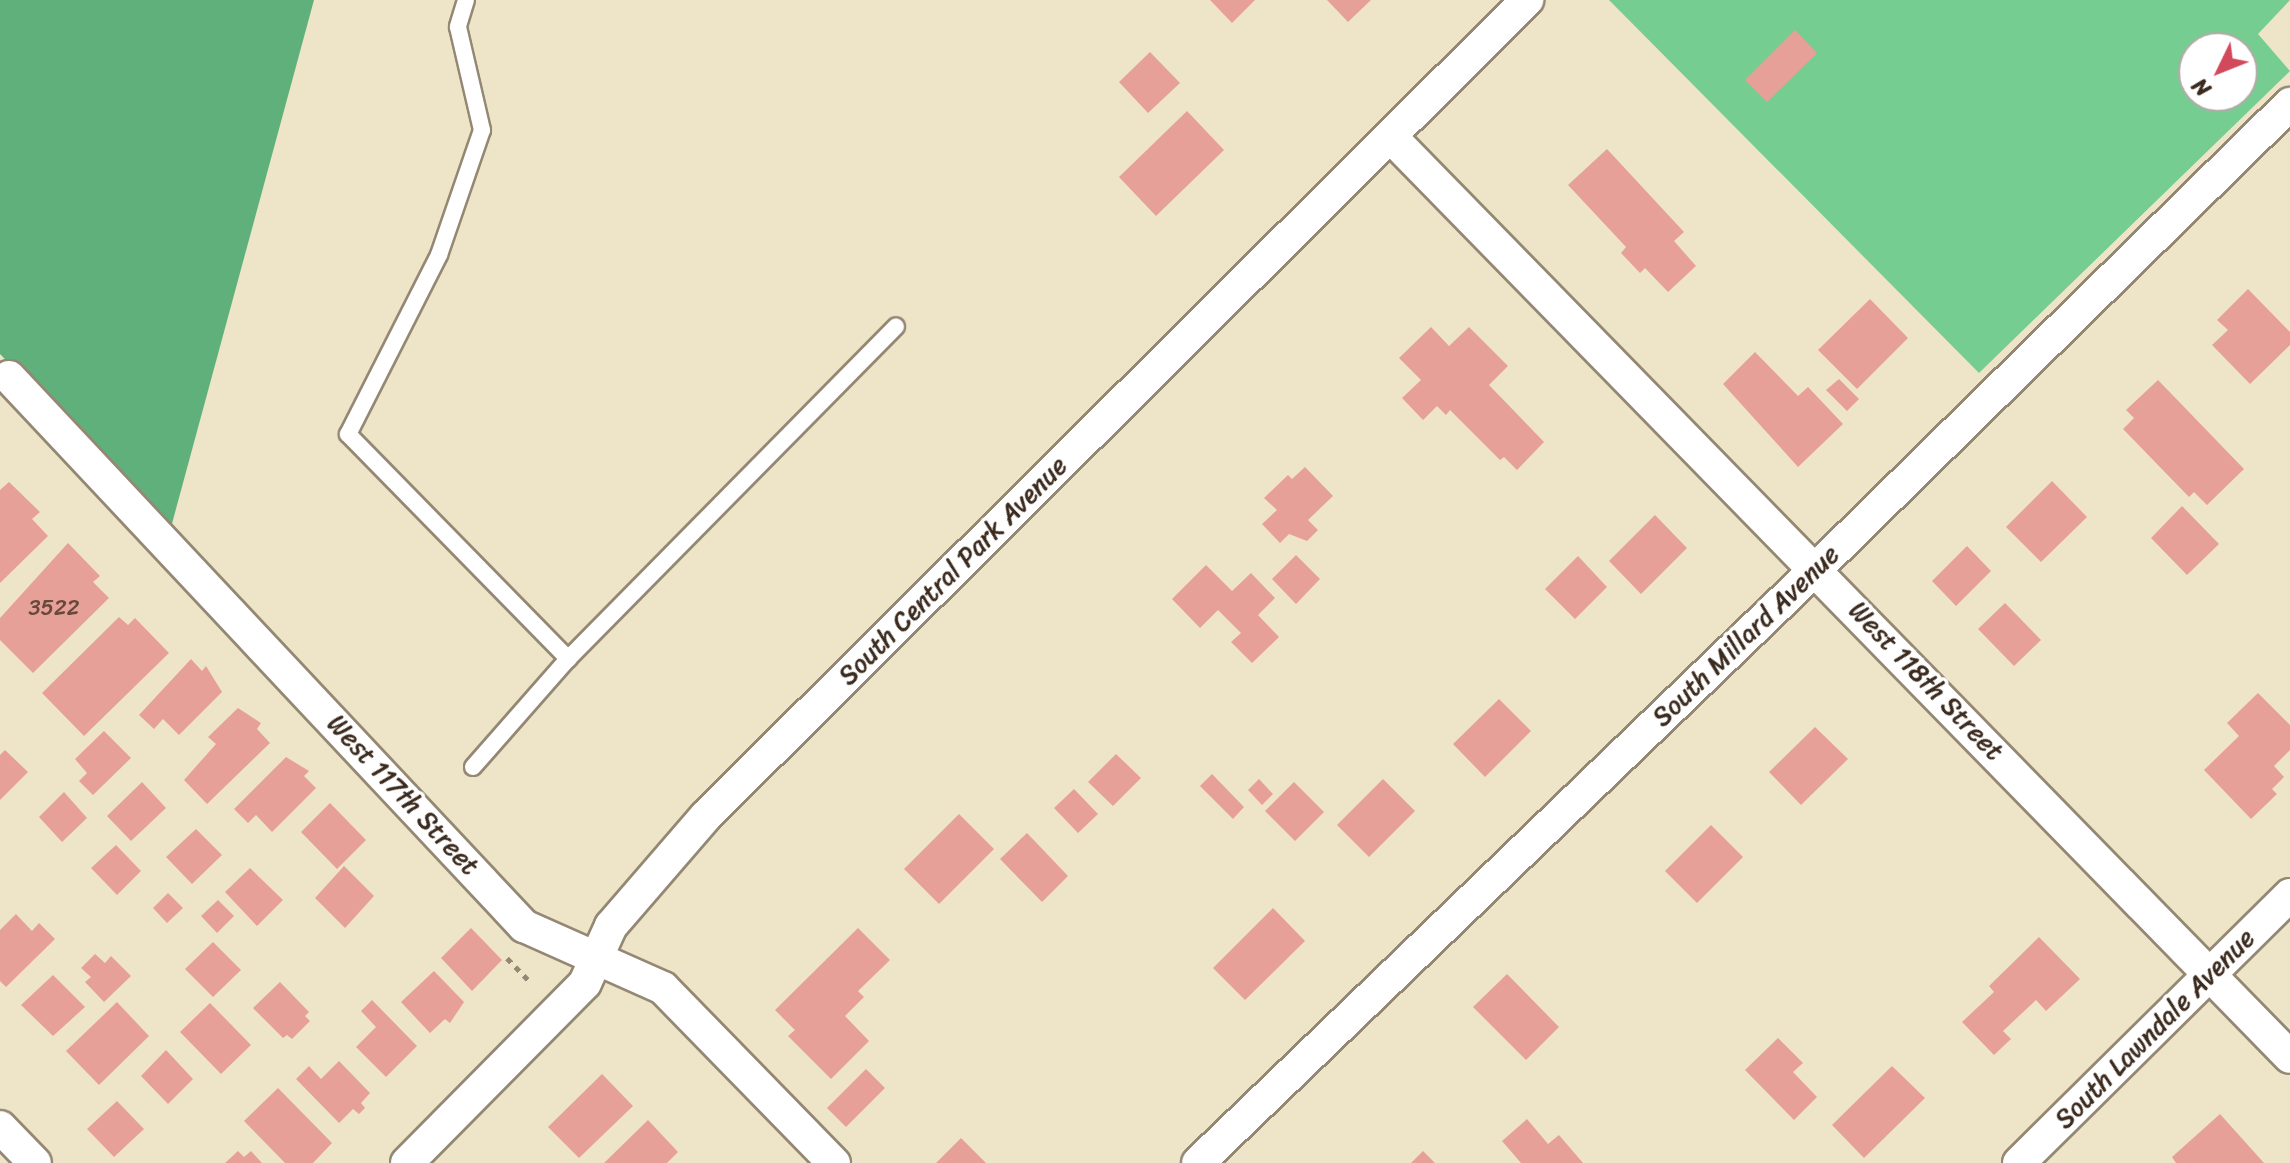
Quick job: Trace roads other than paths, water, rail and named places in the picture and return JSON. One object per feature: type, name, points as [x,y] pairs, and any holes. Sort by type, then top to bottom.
[{"type":"street","name":"South Central Park Avenue","points":[[421,1158],[585,983],[599,960],[611,926],[706,816],[1527,0]]},
{"type":"street","name":"South Millard Avenue","points":[[1198,1163],[1817,568],[2290,104]]},
{"type":"street","name":"West 118th Street","points":[[1391,137],[1817,568],[2290,1057]]},
{"type":"street","name":"West 117th Street","points":[[9,377],[524,926],[663,988],[834,1163]]},
{"type":"street","name":"South Lawndale Avenue","points":[[2019,1163],[2290,895]]},
{"type":"street","points":[[0,1127],[35,1163]]},
{"type":"lane","points":[[466,0],[458,27],[482,130],[439,255],[348,434],[568,659]]},
{"type":"lane","points":[[473,767],[568,659],[896,326]]}]
